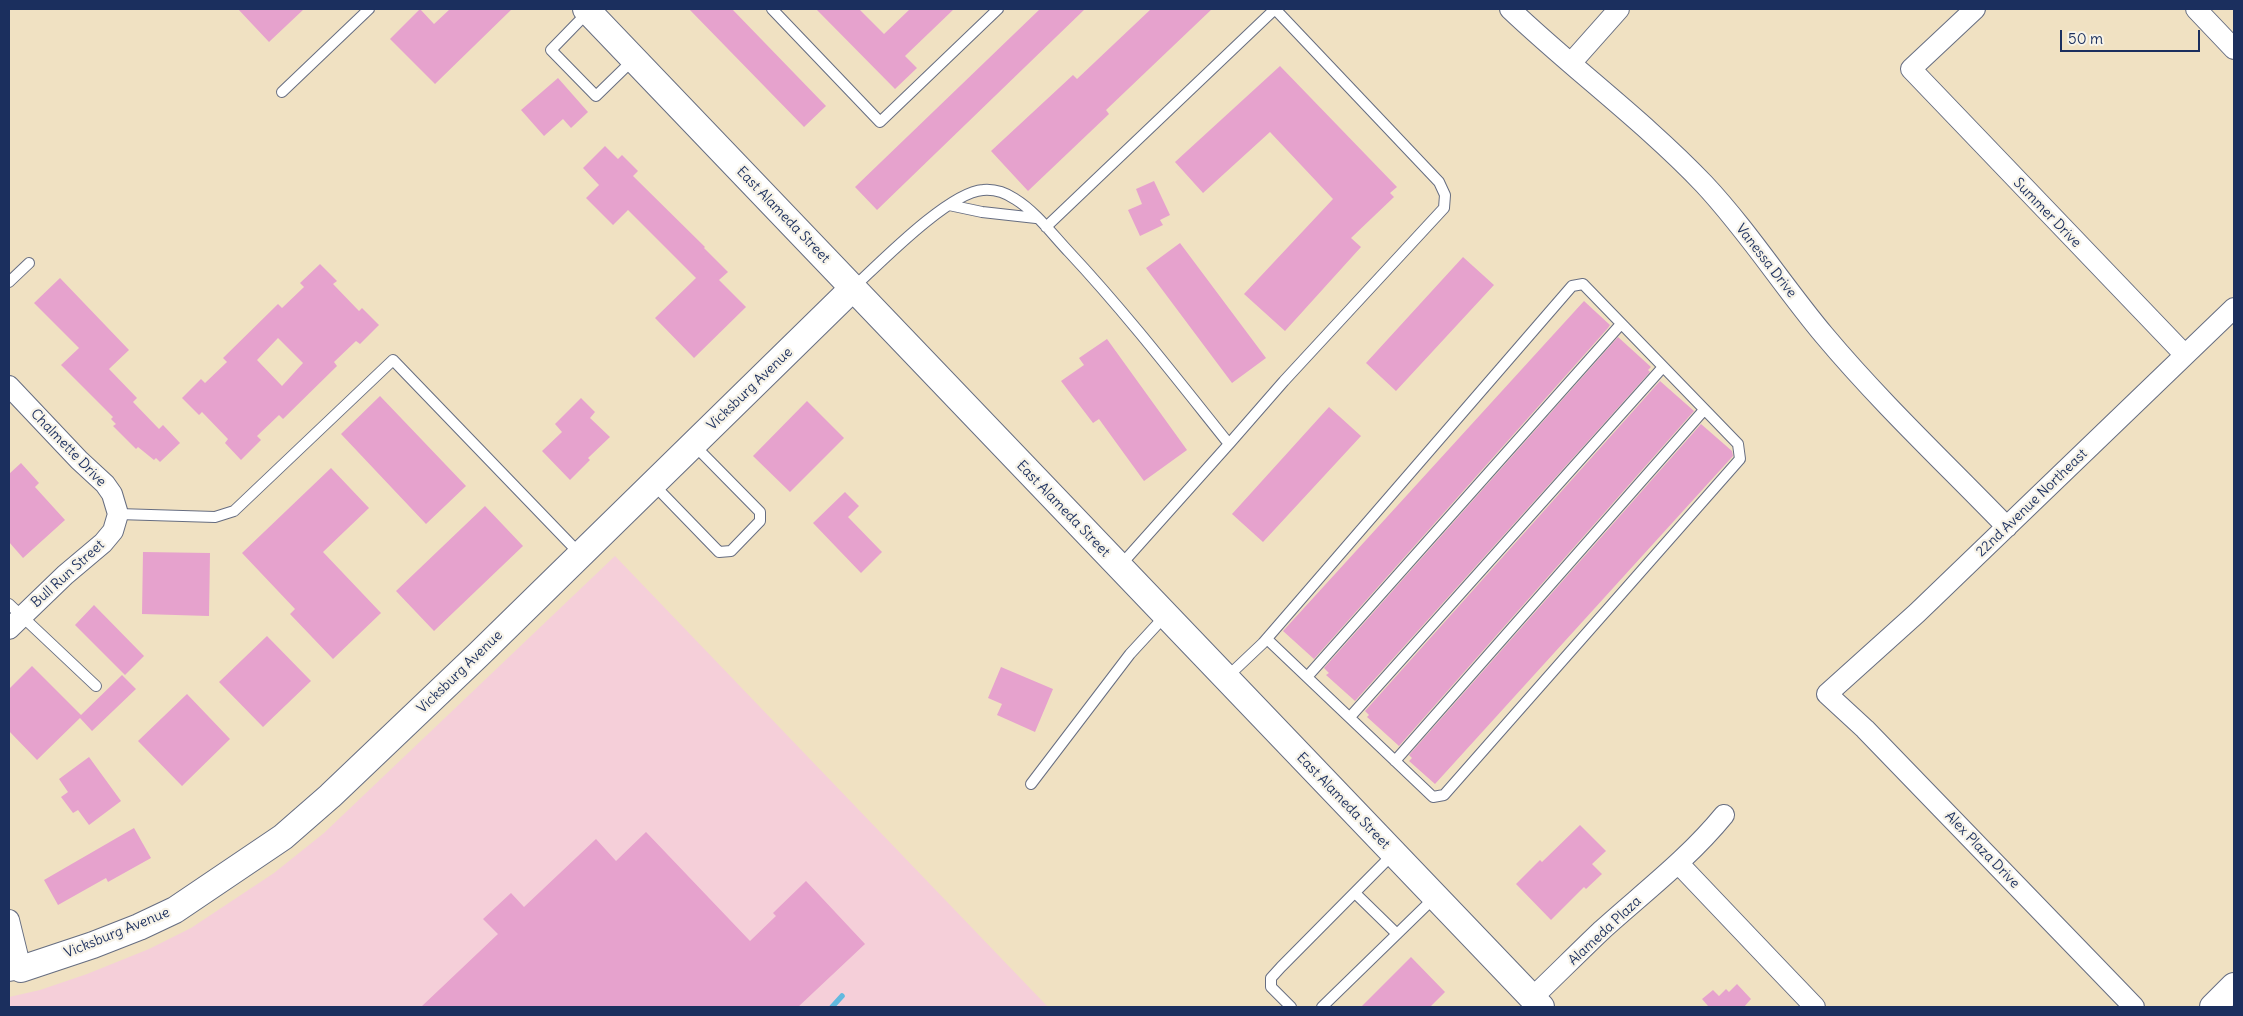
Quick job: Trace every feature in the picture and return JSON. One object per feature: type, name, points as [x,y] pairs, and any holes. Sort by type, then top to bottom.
[{"type":"street","name":"Vanessa Drive","points":[[1510,9],[1672,152],[1705,185],[1728,211],[1825,336],[1864,380],[2007,527]]},
{"type":"street","points":[[1571,63],[1619,9]]},
{"type":"street","name":"Summer Drive","points":[[1974,9],[1911,69],[2185,356]]},
{"type":"street","points":[[2196,9],[2234,49]]},
{"type":"street","name":"East Alameda Street","points":[[587,10],[1435,897],[1532,1004]]},
{"type":"street","name":"Vicksburg Avenue","points":[[15,970],[92,945],[139,927],[175,910],[283,837],[330,796],[581,555],[853,288]]},
{"type":"street","name":"22nd Avenue Northeast","points":[[1827,694],[2007,527],[2234,308]]},
{"type":"street","name":"Chalmette Drive","points":[[9,386],[79,460],[97,474],[112,494],[118,514]]},
{"type":"street","name":"Bull Run Street","points":[[13,616],[103,543],[113,532],[118,514]]},
{"type":"street","name":"Alex Plaza Drive","points":[[1827,694],[1872,736],[2134,1007]]},
{"type":"street","name":"Alameda Plaza","points":[[1532,1004],[1602,931],[1704,840],[1724,815]]},
{"type":"street","points":[[1679,864],[1815,1007]]},
{"type":"street","points":[[9,920],[15,970]]},
{"type":"street","points":[[2212,1007],[2234,986]]},
{"type":"lane","points":[[282,92],[369,9]]},
{"type":"lane","points":[[772,9],[880,122],[998,9]]},
{"type":"lane","points":[[1046,227],[1275,9],[1439,182],[1445,195],[1444,208],[1284,381],[1119,567]]},
{"type":"lane","points":[[587,10],[550,50],[596,96],[634,59]]},
{"type":"lane","points":[[853,288],[922,225],[949,205],[969,194],[982,190],[1001,192],[1016,199],[1038,218],[1121,309],[1229,444]]},
{"type":"lane","points":[[949,205],[982,212],[1038,218]]},
{"type":"lane","points":[[9,282],[29,264]]},
{"type":"lane","points":[[1225,678],[1267,639],[1572,286],[1583,284],[1738,444],[1740,459],[1734,467],[1444,795],[1433,797],[1267,639]]},
{"type":"lane","points":[[1308,677],[1621,324]]},
{"type":"lane","points":[[118,514],[215,517],[234,511],[393,360],[581,555]]},
{"type":"lane","points":[[1350,717],[1663,367]]},
{"type":"lane","points":[[1395,761],[1704,410]]},
{"type":"lane","points":[[653,484],[719,552],[731,551],[760,521],[760,512],[694,444]]},
{"type":"lane","points":[[13,616],[96,686]]},
{"type":"lane","points":[[1030,784],[1130,654],[1165,616]]},
{"type":"lane","points":[[1291,1007],[1272,987],[1272,978],[1280,967],[1393,854]]},
{"type":"lane","points":[[1354,893],[1397,934]]},
{"type":"lane","points":[[1322,1007],[1435,897]]},
{"type":"shaded area","points":[[615,556],[1048,1007],[9,1007],[9,997],[40,990],[87,974],[149,949],[191,928],[274,873],[324,833]]},
{"type":"building","points":[[238,9],[304,9],[269,42]]},
{"type":"building","points":[[420,9],[434,24],[450,9],[512,9],[435,84],[390,39]]},
{"type":"building","points":[[689,9],[732,9],[826,106],[804,127]]},
{"type":"building","points":[[816,9],[859,9],[884,34],[910,9],[954,9],[905,56],[917,68],[895,89]]},
{"type":"building","points":[[1040,9],[1085,9],[877,210],[855,187]]},
{"type":"building","points":[[1151,9],[1212,9],[1106,110],[1109,114],[1028,191],[991,151],[1073,75],[1077,79]]},
{"type":"building","points":[[1280,66],[1397,187],[1390,193],[1394,197],[1351,238],[1361,247],[1285,331],[1244,294],[1333,199],[1270,132],[1203,193],[1175,162]]},
{"type":"building","points":[[558,78],[588,112],[571,128],[563,119],[544,136],[521,110]]},
{"type":"building","points":[[605,146],[618,159],[622,155],[638,171],[633,176],[728,272],[719,280],[746,307],[694,358],[655,318],[696,278],[628,210],[613,225],[586,198],[599,185],[583,168]]},
{"type":"building","points":[[1154,181],[1170,215],[1160,220],[1163,225],[1140,236],[1128,210],[1142,204],[1136,189]]},
{"type":"building","points":[[1180,243],[1266,358],[1232,383],[1146,268]]},
{"type":"building","points":[[1463,257],[1494,285],[1396,391],[1366,363]]},
{"type":"building","points":[[320,264],[337,281],[333,284],[359,311],[362,308],[379,325],[360,344],[356,341],[334,362],[337,366],[283,419],[279,415],[257,436],[261,440],[241,460],[225,443],[228,439],[202,412],[199,415],[182,398],[201,379],[205,383],[227,362],[223,358],[278,304],[282,308],[304,287],[300,283]],"holes":[[[278,338],[303,363],[282,386],[257,360]]]},
{"type":"building","points":[[60,278],[129,350],[109,369],[137,398],[133,402],[159,429],[163,425],[180,443],[160,462],[156,458],[154,460],[138,447],[136,449],[113,426],[116,424],[111,419],[113,417],[61,365],[79,348],[34,303]]},
{"type":"building","points":[[1584,301],[1610,325],[1608,328],[1314,659],[1283,631]]},
{"type":"building","points":[[1618,337],[1651,367],[1648,370],[1650,372],[1355,701],[1326,675],[1329,673],[1324,668]]},
{"type":"building","points":[[1107,339],[1187,450],[1144,481],[1099,419],[1093,423],[1061,381],[1084,365],[1079,358]]},
{"type":"building","points":[[1660,381],[1694,411],[1399,746],[1367,717],[1369,715],[1365,711]]},
{"type":"building","points":[[380,396],[466,486],[426,524],[341,434]]},
{"type":"building","points":[[581,398],[595,412],[590,418],[610,437],[588,458],[590,460],[570,480],[542,451],[562,432],[555,424]]},
{"type":"building","points":[[807,401],[844,438],[790,492],[753,456]]},
{"type":"building","points":[[1329,407],[1361,436],[1263,542],[1232,514]]},
{"type":"building","points":[[1701,424],[1732,451],[1733,456],[1435,784],[1409,761],[1412,758],[1409,755]]},
{"type":"building","points":[[21,463],[39,483],[35,487],[65,520],[23,558],[9,542],[9,474]]},
{"type":"building","points":[[331,468],[369,508],[323,552],[381,613],[333,659],[290,614],[295,609],[242,553]]},
{"type":"building","points":[[845,492],[859,506],[848,517],[882,552],[861,573],[813,523]]},
{"type":"building","points":[[485,506],[523,546],[434,631],[396,591]]},
{"type":"building","points":[[143,552],[210,553],[209,616],[142,614]]},
{"type":"building","points":[[94,605],[144,656],[125,675],[75,625]]},
{"type":"building","points":[[267,636],[311,681],[263,727],[219,682]]},
{"type":"building","points":[[32,666],[81,715],[122,675],[136,689],[92,731],[80,718],[37,760],[9,731],[9,689]]},
{"type":"building","points":[[1001,667],[1053,689],[1035,732],[997,715],[1002,704],[988,698]]},
{"type":"building","points":[[187,694],[230,739],[182,786],[138,741]]},
{"type":"building","points":[[89,757],[121,801],[89,825],[78,810],[73,813],[61,797],[68,792],[59,779]]},
{"type":"building","points":[[1580,825],[1606,851],[1592,864],[1602,874],[1586,889],[1584,887],[1551,920],[1516,884]]},
{"type":"building","points":[[134,828],[151,858],[108,882],[106,878],[58,905],[44,880]]},
{"type":"building","points":[[646,832],[750,941],[776,916],[773,913],[806,881],[865,944],[798,1007],[421,1007],[498,934],[483,919],[511,893],[524,907],[596,839],[616,861]]},
{"type":"building","points":[[1411,957],[1445,992],[1430,1007],[1361,1007]]},
{"type":"building","points":[[1737,984],[1751,999],[1744,1007],[1707,1007],[1702,999],[1713,990],[1719,996],[1726,989],[1729,992]]},
{"type":"waterway","points":[[832,1007],[842,996]]}]
